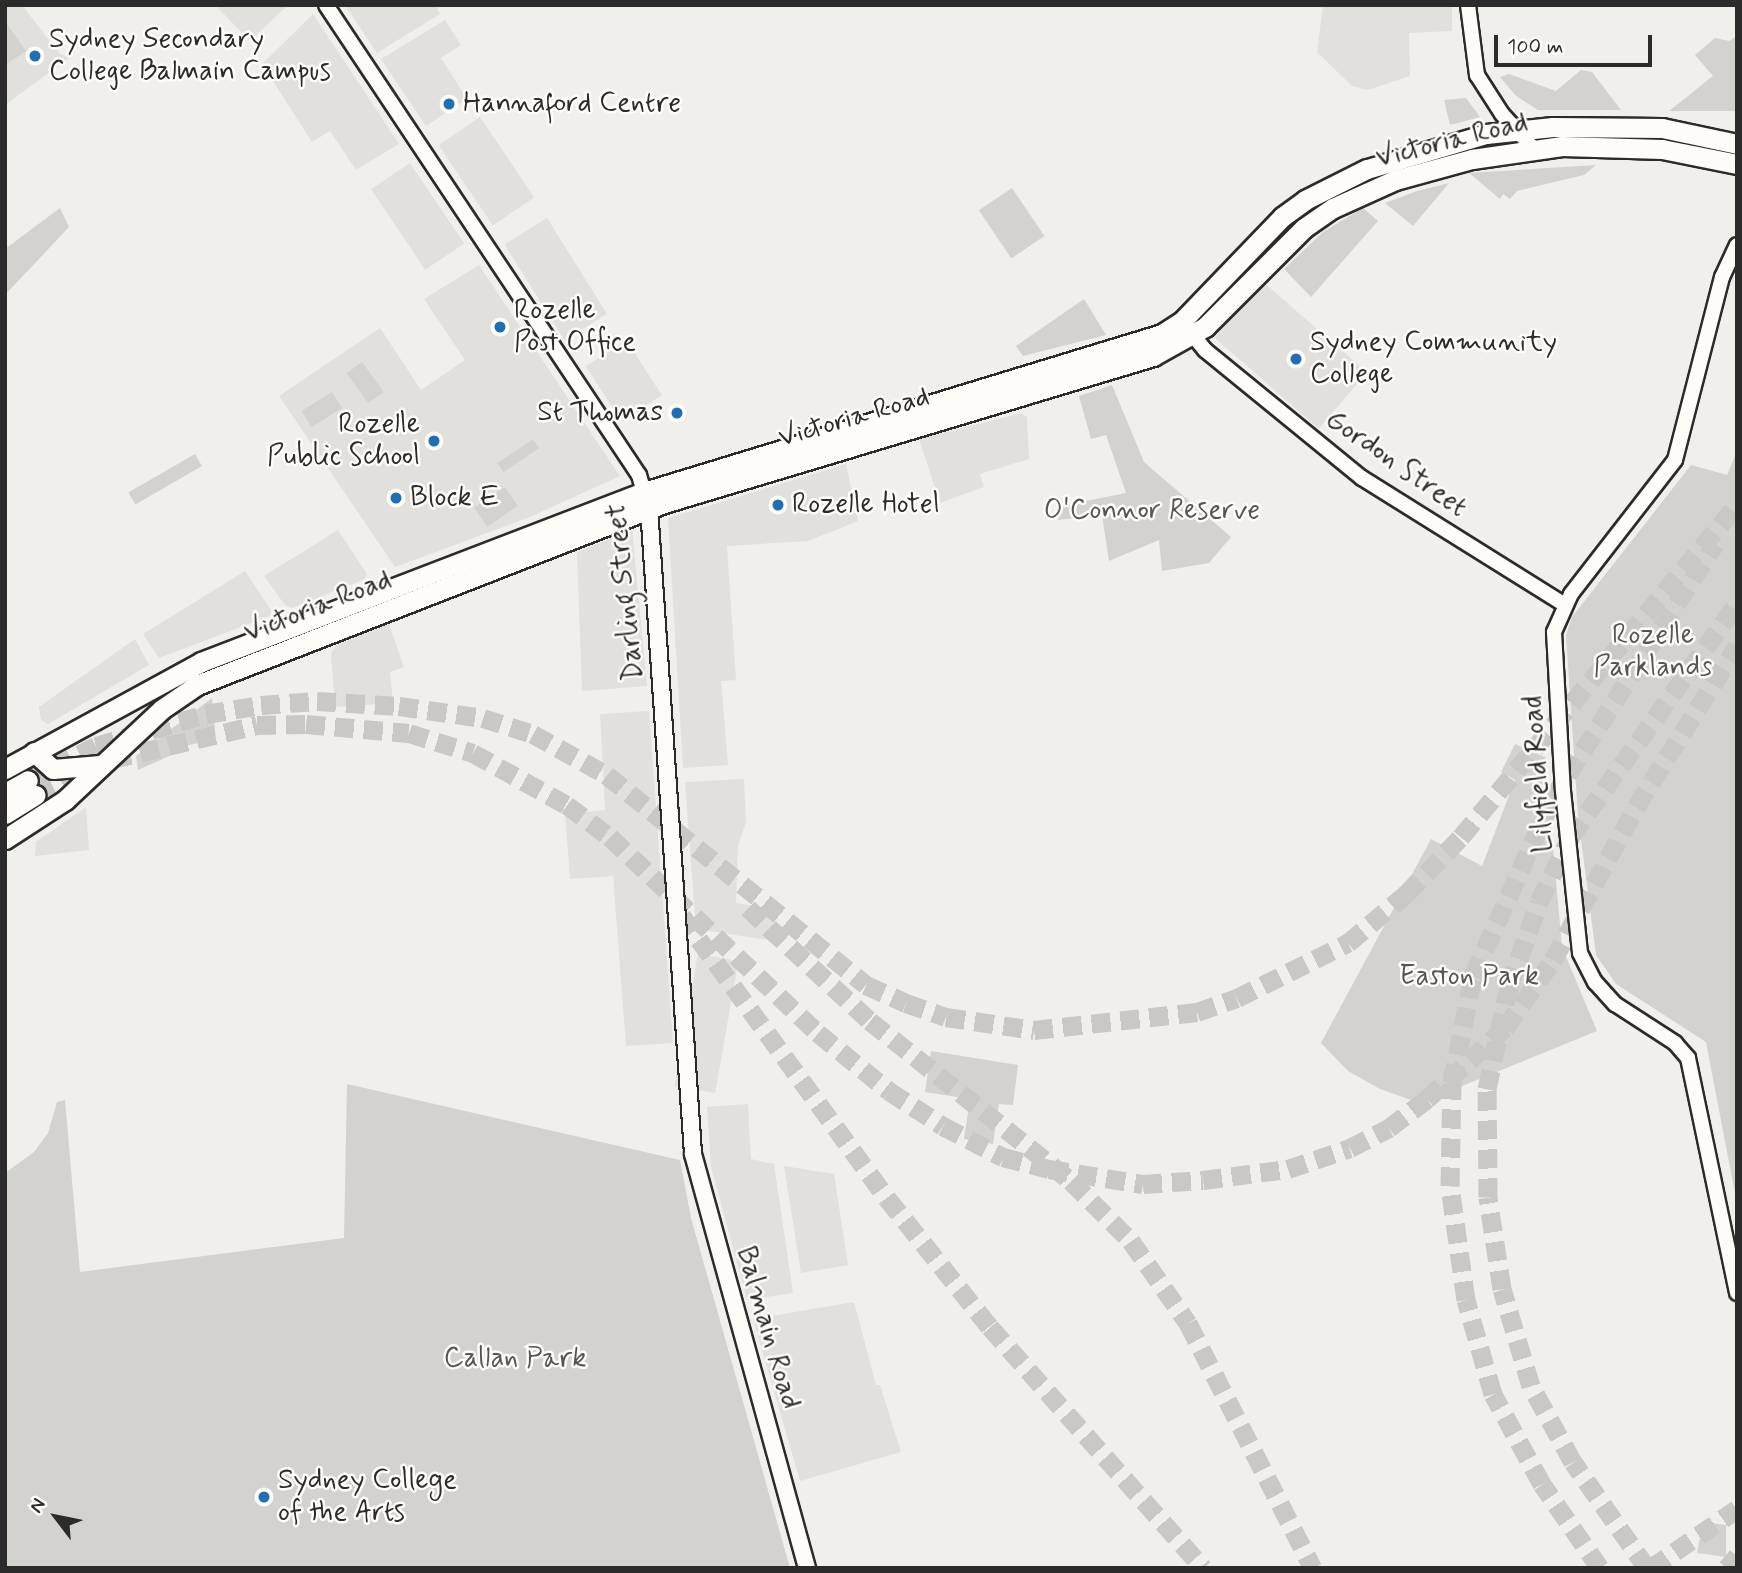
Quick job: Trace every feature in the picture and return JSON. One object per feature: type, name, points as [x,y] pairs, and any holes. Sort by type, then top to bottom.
[{"type":"highway","name":"Victoria Road","points":[[1188,329],[1262,234],[1305,200],[1389,162],[1515,130],[1633,126],[1737,144]]},
{"type":"highway","name":"Victoria Road","points":[[5,769],[170,676],[388,590],[647,500],[1037,394],[1153,356],[1277,251],[1333,208],[1426,170],[1533,148],[1662,149],[1737,164]]},
{"type":"highway","name":"Victoria Road","points":[[5,839],[65,800],[162,709],[197,685],[381,612],[647,500]]},
{"type":"highway","points":[[381,612],[388,590]]},
{"type":"highway","points":[[34,752],[53,769],[100,765]]},
{"type":"highway","points":[[5,793],[32,788],[5,814]]},
{"type":"main road","name":"Darling Street","points":[[326,5],[639,475],[647,500],[690,1100]]},
{"type":"main road","points":[[1468,5],[1477,75],[1515,130],[1533,148]]},
{"type":"main road","name":"Lilyfield Road","points":[[1737,245],[1722,278],[1675,460],[1564,604],[1554,645],[1563,791],[1580,953],[1595,982],[1615,1004],[1675,1043],[1688,1058],[1737,1293]]},
{"type":"main road","name":"Gordon Street","points":[[1188,329],[1362,478],[1564,604]]},
{"type":"main road","name":"Balmain Road","points":[[690,1100],[695,1166],[807,1568]]},
{"type":"shaded area","name":"Sydney Secondary College Balmain Campus","points":[[5,5],[22,5],[59,53],[69,58],[5,105]]},
{"type":"shaded area","points":[[215,5],[288,5],[250,41]]},
{"type":"shaded area","points":[[345,5],[436,5],[440,14],[377,53]]},
{"type":"shaded area","points":[[1323,5],[1452,5],[1452,31],[1409,33],[1410,76],[1368,90],[1352,86],[1317,52]]},
{"type":"shaded area","points":[[313,14],[399,144],[356,170],[330,131],[312,142],[262,64]]},
{"type":"shaded area","points":[[445,20],[461,45],[441,58],[467,99],[426,126],[381,59]]},
{"type":"shaded area","points":[[480,117],[534,197],[493,225],[439,145]]},
{"type":"shaded area","points":[[410,163],[464,243],[425,270],[371,189]]},
{"type":"shaded area","points":[[547,218],[607,314],[564,340],[505,244]]},
{"type":"shaded area","name":"Rozelle Public School","points":[[479,265],[620,476],[530,517],[395,567],[279,396],[380,328],[421,390],[465,360],[424,299]]},
{"type":"shaded area","name":"Sydney Community College","points":[[1263,282],[1367,373],[1319,428],[1214,338]]},
{"type":"shaded area","points":[[626,340],[662,395],[622,421],[586,366]]},
{"type":"shaded area","points":[[1021,413],[1027,417],[1029,459],[980,474],[984,487],[940,503],[919,439]]},
{"type":"shaded area","points":[[846,464],[858,521],[808,541],[727,546],[736,680],[721,681],[728,765],[683,768],[668,518]]},
{"type":"shaded area","points":[[338,530],[367,574],[365,579],[292,608],[285,605],[264,576]]},
{"type":"shaded area","points":[[632,530],[647,686],[582,691],[577,552]]},
{"type":"shaded area","points":[[245,571],[271,610],[270,616],[159,658],[143,634]]},
{"type":"shaded area","points":[[389,624],[404,667],[390,672],[393,703],[335,707],[331,653],[337,645]]},
{"type":"shaded area","points":[[135,639],[149,665],[48,724],[41,720],[39,707]]},
{"type":"shaded area","points":[[649,711],[673,1043],[626,1046],[613,876],[570,879],[565,814],[605,810],[600,714]]},
{"type":"shaded area","points":[[744,779],[746,822],[738,846],[736,903],[776,909],[773,941],[696,929],[685,782]]},
{"type":"shaded area","points":[[86,807],[89,850],[35,856],[36,842]]},
{"type":"shaded area","points":[[698,954],[738,961],[715,1093],[675,1086]]},
{"type":"shaded area","points":[[748,1104],[751,1159],[774,1164],[793,1293],[747,1300],[711,1167],[707,1107]]},
{"type":"shaded area","points":[[784,1166],[834,1174],[848,1265],[801,1273]]},
{"type":"shaded area","points":[[854,1302],[876,1385],[880,1385],[901,1452],[800,1481],[753,1319]]},
{"type":"green space","points":[[5,21],[26,51],[5,65]]},
{"type":"green space","points":[[1737,36],[1737,111],[1669,111],[1713,76],[1695,55],[1715,38],[1729,41]]},
{"type":"green space","points":[[1581,70],[1592,72],[1621,110],[1538,110],[1516,96],[1500,77],[1509,74],[1556,91]]},
{"type":"green space","points":[[1466,98],[1480,117],[1450,125],[1444,100]]},
{"type":"green space","points":[[1596,165],[1584,175],[1517,191],[1510,199],[1503,194],[1500,199],[1469,173]]},
{"type":"green space","points":[[1449,183],[1413,226],[1385,203],[1417,191]]},
{"type":"green space","points":[[1012,188],[1044,236],[1011,258],[979,210]]},
{"type":"green space","points":[[60,208],[69,227],[5,295],[5,249]]},
{"type":"green space","points":[[1363,208],[1378,221],[1311,297],[1284,269],[1323,232]]},
{"type":"green space","points":[[1084,299],[1106,335],[1023,356],[1016,346]]},
{"type":"green space","points":[[362,362],[384,392],[368,403],[347,373]]},
{"type":"green space","name":"O'Connor Reserve","points":[[1112,385],[1144,462],[1231,537],[1209,563],[1162,571],[1159,540],[1109,561],[1102,515],[1058,520],[1056,507],[1126,493],[1106,435],[1091,439],[1079,396]]},
{"type":"green space","points":[[332,392],[342,408],[312,427],[301,411]]},
{"type":"green space","points":[[533,439],[539,448],[504,472],[497,463]]},
{"type":"green space","name":"Rozelle Parklands","points":[[1737,451],[1737,1204],[1706,1042],[1616,984],[1596,955],[1578,816],[1566,635],[1572,617],[1691,465],[1727,475]]},
{"type":"green space","points":[[195,454],[202,466],[135,505],[128,493]]},
{"type":"green space","points":[[505,487],[518,506],[487,527],[474,508]]},
{"type":"green space","points":[[212,698],[216,740],[177,747],[176,753],[138,770],[136,756]]},
{"type":"green space","name":"Easton Park","points":[[1515,744],[1545,757],[1562,947],[1597,1031],[1425,1101],[1414,1101],[1380,1089],[1348,1071],[1321,1043],[1431,839],[1482,866],[1515,780],[1501,772]]},
{"type":"green space","points":[[931,1051],[1018,1065],[1013,1105],[999,1104],[993,1144],[964,1139],[970,1099],[925,1092]]},
{"type":"green space","name":"Callan Park","points":[[347,1084],[680,1160],[691,1218],[790,1568],[5,1568],[5,1173],[34,1152],[48,1133],[57,1102],[65,1100],[80,1272],[344,1238]]},
{"type":"green space","points":[[1703,1522],[1726,1525],[1726,1557],[1697,1553]]},
{"type":"tunnel","points":[[28,780],[96,746],[206,714],[261,705],[317,701],[399,706],[483,718],[533,734],[607,775],[866,985],[906,1003],[946,1017],[1034,1030],[1197,1012],[1237,998],[1348,943],[1406,894],[1461,837],[1737,505]]},
{"type":"tunnel","points":[[1600,1568],[1542,1484],[1493,1394],[1466,1300],[1450,1186],[1452,1083],[1473,976],[1552,799],[1715,544]]},
{"type":"tunnel","points":[[1647,1568],[1573,1462],[1531,1386],[1502,1289],[1488,1197],[1487,1089],[1509,986],[1539,902],[1571,836],[1737,603]]},
{"type":"tunnel","points":[[36,795],[112,759],[257,725],[306,724],[409,733],[473,753],[567,805],[610,837],[818,1033],[889,1091],[943,1126],[1003,1157],[1049,1169],[1143,1184],[1203,1180],[1288,1169],[1350,1148],[1389,1128],[1427,1099],[1505,1028],[1553,960],[1636,807],[1737,646]]},
{"type":"tunnel","points":[[748,908],[870,1021],[1071,1181],[1131,1241],[1188,1323],[1313,1568]]},
{"type":"tunnel","points":[[682,916],[887,1198],[990,1327],[1203,1568]]},
{"type":"tunnel","points":[[1651,1568],[1737,1509]]},
{"type":"tunnel","points":[[1727,1568],[1737,1556]]},
{"type":"place","name":"Sydney Secondary College Balmain Campus","points":[[35,56]]},
{"type":"place","name":"Hannaford Centre","points":[[449,104]]},
{"type":"place","name":"Rozelle Post Office","points":[[500,327]]},
{"type":"place","name":"Sydney Community College","points":[[1296,359]]},
{"type":"place","name":"St Thomas","points":[[677,413]]},
{"type":"place","name":"Rozelle Public School","points":[[434,441]]},
{"type":"place","name":"Block E","points":[[396,498]]},
{"type":"place","name":"Rozelle Hotel","points":[[778,505]]},
{"type":"place","name":"Sydney College of the Arts","points":[[264,1497]]}]
